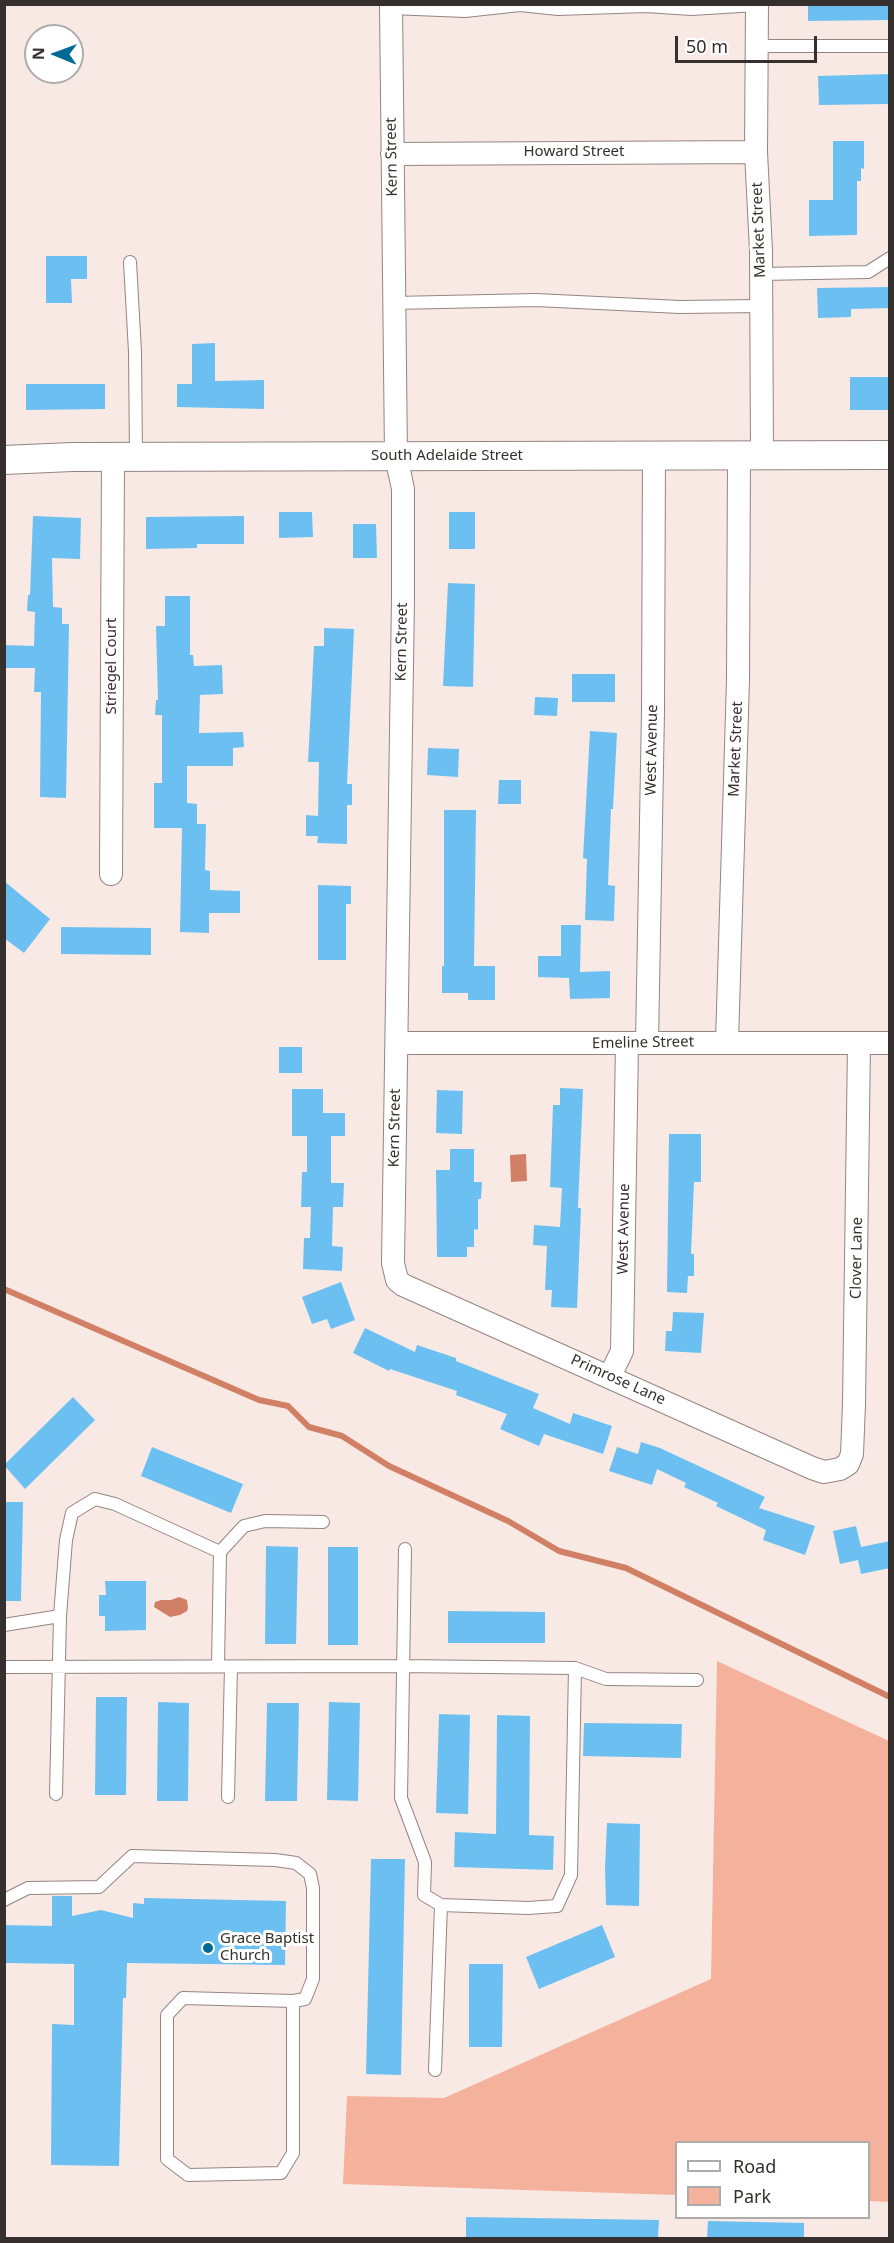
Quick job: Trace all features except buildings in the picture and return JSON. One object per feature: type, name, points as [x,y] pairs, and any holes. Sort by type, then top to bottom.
[{"type":"street","name":"Market Street","points":[[727,1042],[738,680],[750,455],[761,306],[756,152],[758,5]]},
{"type":"street","name":"Kern Street","points":[[391,6],[396,456],[403,489],[393,1263],[397,1280]]},
{"type":"street","name":"Howard Street","points":[[392,153],[756,152]]},
{"type":"street","name":"South Adelaide Street","points":[[4,460],[125,457],[890,455]]},
{"type":"street","name":"West Avenue","points":[[610,1376],[622,1351],[653,711],[654,456]]},
{"type":"street","name":"Striegel Court","points":[[111,874],[125,457]]},
{"type":"street","name":"Clover Lane","points":[[840,1469],[848,1464],[852,1454],[859,1042]]},
{"type":"street","name":"Emeline Street","points":[[397,1043],[890,1043]]},
{"type":"street","name":"Primrose Lane","points":[[397,1280],[403,1285],[812,1468],[824,1472],[840,1469]]},
{"type":"lane","points":[[391,6],[465,10],[520,4],[558,9],[646,6],[691,9],[758,5]]},
{"type":"lane","points":[[758,46],[890,46]]},
{"type":"lane","points":[[761,274],[868,272],[890,258]]},
{"type":"lane","points":[[125,457],[135,352],[130,262]]},
{"type":"lane","points":[[394,303],[536,300],[680,307],[761,306]]},
{"type":"lane","points":[[56,1794],[60,1616],[66,1540],[72,1513],[94,1499],[115,1504],[220,1552]]},
{"type":"lane","points":[[228,1797],[220,1552],[244,1526],[265,1521],[323,1522]]},
{"type":"lane","points":[[405,1549],[401,1798],[424,1862],[424,1895],[441,1905],[528,1908],[557,1906],[571,1875],[575,1668]]},
{"type":"lane","points":[[4,1625],[60,1616]]},
{"type":"lane","points":[[4,1667],[575,1668],[606,1679],[697,1680]]},
{"type":"lane","points":[[4,1900],[28,1888],[99,1887],[132,1856],[275,1860],[296,1863],[310,1874],[314,1888],[313,1979],[305,2000],[183,1998],[167,2015],[167,2159],[188,2175],[281,2173],[293,2153],[293,2001]]},
{"type":"lane","points":[[435,2070],[441,1905]]},
{"type":"green space","points":[[717,1661],[889,1741],[889,2202],[870,2201],[870,2141],[675,2141],[675,2195],[343,2184],[347,2096],[444,2098],[711,1979]]},
{"type":"shaded area","points":[[526,1154],[527,1181],[511,1182],[510,1155]]},
{"type":"shaded area","points":[[179,1597],[187,1600],[188,1608],[180,1615],[170,1617],[154,1607],[155,1602]]},
{"type":"waterway","points":[[4,1289],[259,1400],[288,1406],[309,1427],[342,1436],[389,1466],[508,1521],[559,1551],[626,1568],[890,1697]]},
{"type":"place","name":"Grace Baptist Church","points":[[208,1948]]}]
